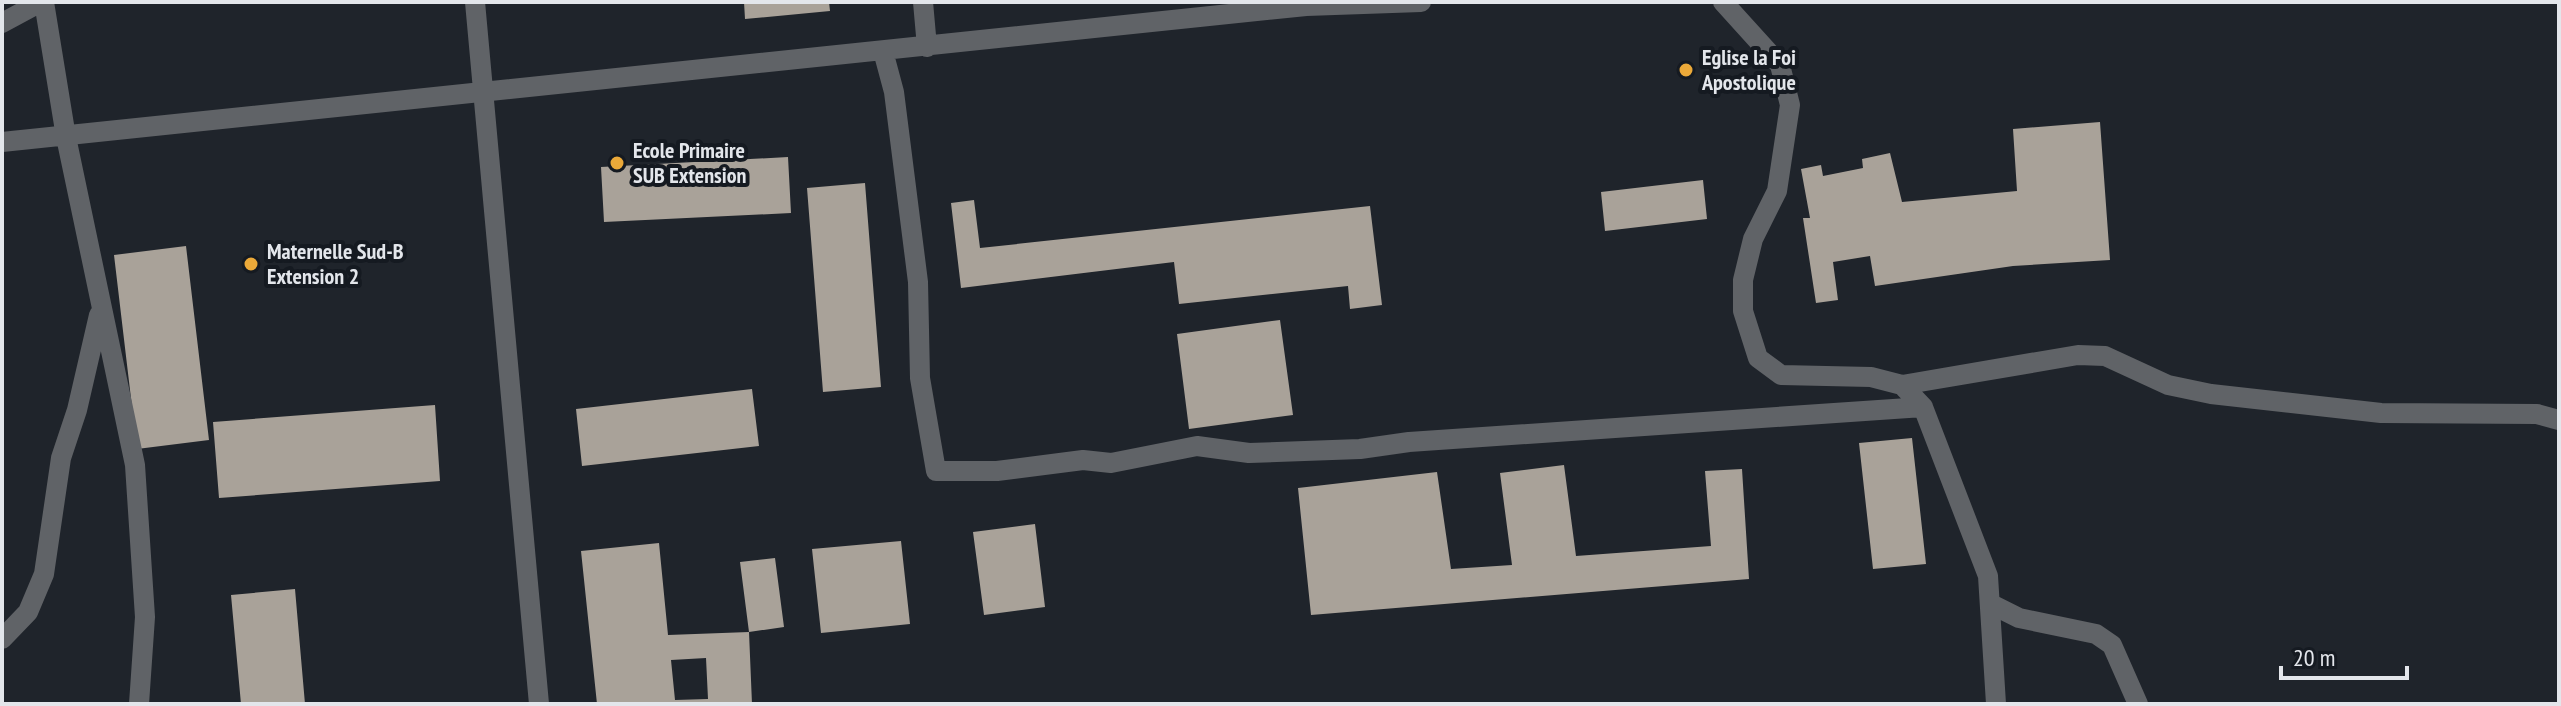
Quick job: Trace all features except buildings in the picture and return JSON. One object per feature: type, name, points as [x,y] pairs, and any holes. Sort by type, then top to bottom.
[{"type":"street","points":[[2,23],[42,2],[66,137],[135,465],[145,617],[139,704]]},
{"type":"street","points":[[475,2],[539,704]]},
{"type":"street","points":[[923,2],[927,47]]},
{"type":"street","points":[[2,142],[1306,6],[1421,2]]},
{"type":"street","points":[[1723,2],[1780,65],[1790,105],[1777,191],[1753,239],[1743,280],[1743,311],[1758,358],[1781,375],[1871,377],[1902,385],[1971,371],[2105,356],[2168,385],[2211,394],[2381,413],[2537,414],[2559,420]]},
{"type":"street","points":[[883,51],[894,92],[918,282],[920,378],[936,471],[997,471],[1083,460],[1111,463],[1197,446],[1249,453],[1360,449],[1409,442],[1923,407]]},
{"type":"street","points":[[2,639],[28,612],[44,574],[61,458],[77,410],[101,307]]},
{"type":"street","points":[[1902,385],[1923,407],[1988,576],[1996,704]]},
{"type":"street","points":[[1991,604],[2019,618],[2096,634],[2120,659],[2138,704]]},
{"type":"place","name":"Eglise la Foi Apostolique","points":[[1686,70]]},
{"type":"place","name":"Ecole Primaire SUB Extension","points":[[617,163]]},
{"type":"place","name":"Maternelle Sud-B Extension 2","points":[[251,264]]}]
